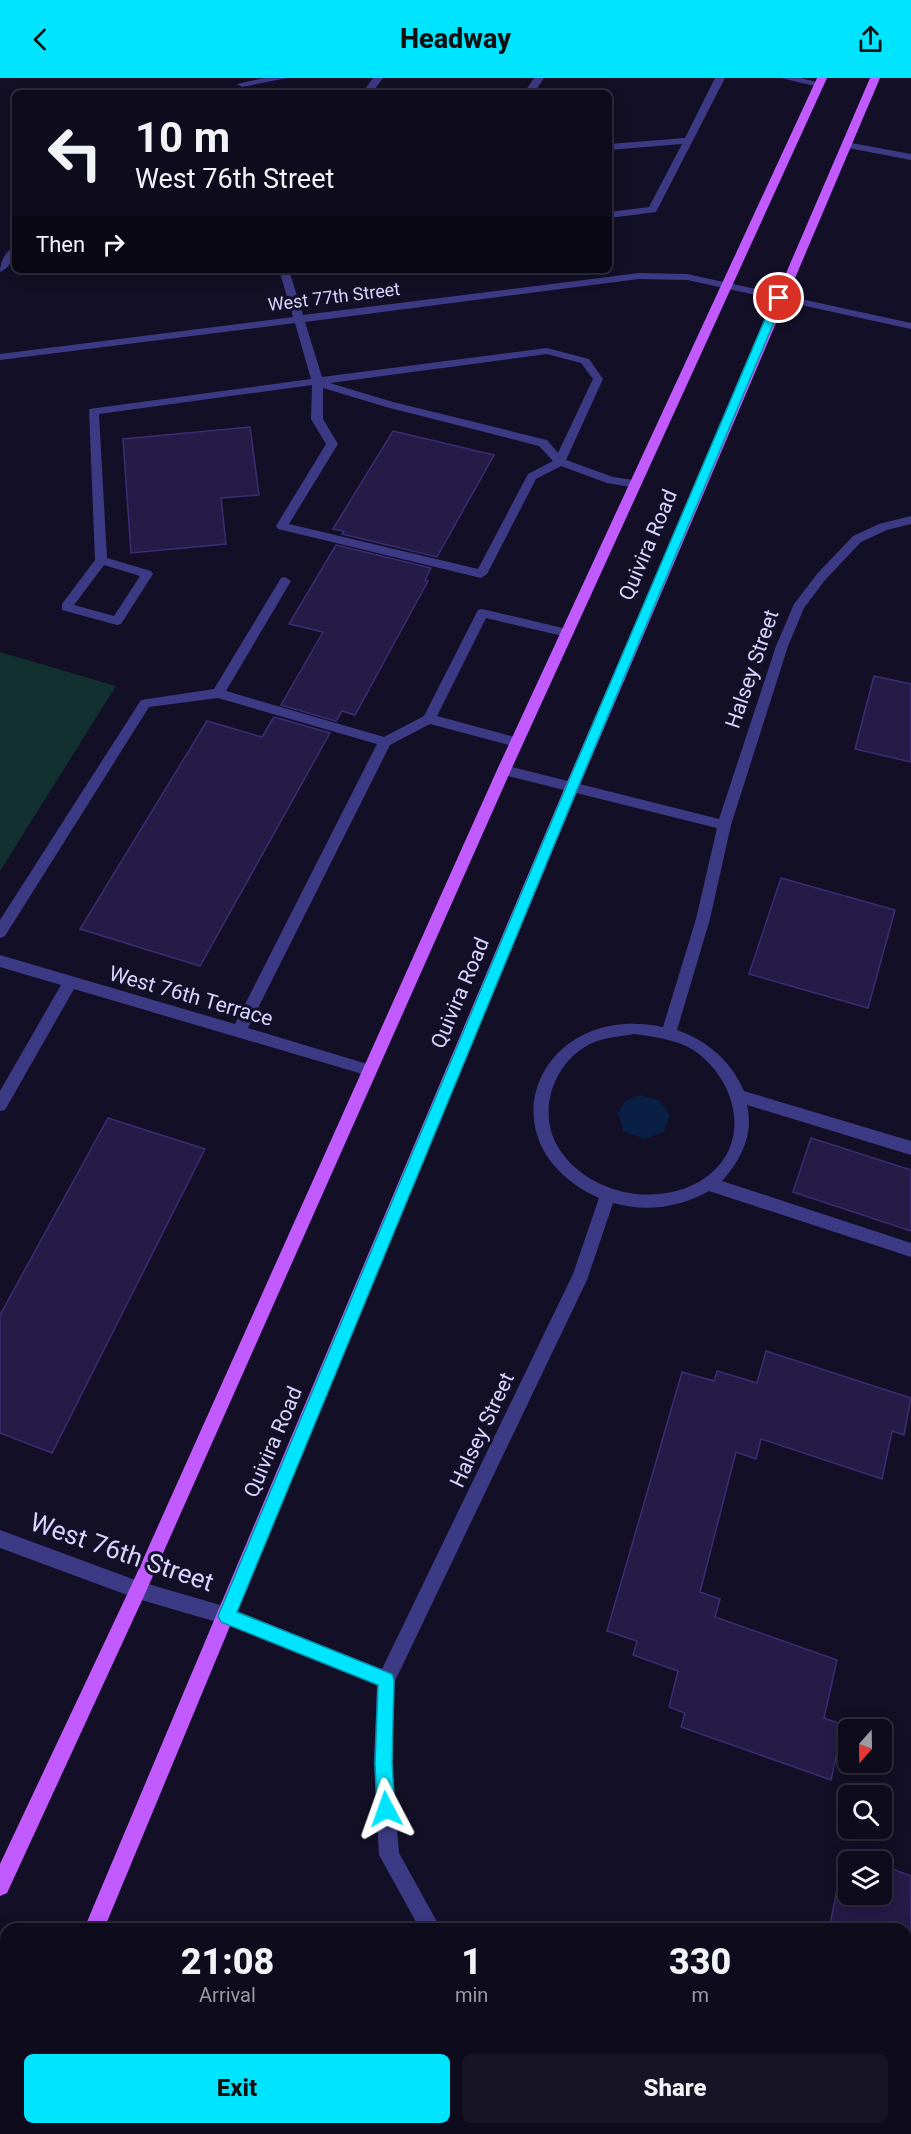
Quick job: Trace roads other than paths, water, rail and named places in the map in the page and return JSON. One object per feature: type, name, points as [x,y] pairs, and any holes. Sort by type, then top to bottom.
[{"type":"main road","name":"Quivira Road","points":[[97,1923],[227,1616],[572,787],[779,298],[875,78]]},
{"type":"main road","name":"Quivira Road","points":[[0,1886],[138,1590],[504,770],[821,81]]},
{"type":"street","points":[[242,85],[282,78]]},
{"type":"street","points":[[612,215],[653,210],[720,78]]},
{"type":"street","points":[[786,78],[821,81]]},
{"type":"street","points":[[612,136],[653,144]]},
{"type":"street","points":[[612,147],[688,141]]},
{"type":"street","points":[[846,145],[911,157]]},
{"type":"street","points":[[0,269],[12,254]]},
{"type":"street","points":[[101,560],[147,574],[117,621],[66,607],[101,560],[93,411],[318,383],[547,351],[585,361],[597,379],[560,462],[532,477],[481,574],[282,525],[332,444],[317,419],[318,383],[285,273]]},
{"type":"street","name":"West 77th Street","points":[[0,357],[639,276],[687,277],[911,326]]},
{"type":"street","points":[[318,383],[390,405],[543,443],[560,462],[611,480],[636,484]]},
{"type":"street","name":"Halsey Street","points":[[669,1032],[703,919],[724,825],[782,646],[798,608],[821,577],[857,539],[883,527],[911,520]]},
{"type":"street","points":[[218,693],[285,581]]},
{"type":"street","points":[[239,1032],[385,742],[429,719],[483,613],[567,633]]},
{"type":"street","points":[[0,932],[145,703],[218,693],[385,742]]},
{"type":"street","points":[[429,719],[517,742]]},
{"type":"street","points":[[504,770],[724,825]]},
{"type":"street","name":"West 76th Terrace","points":[[0,961],[369,1070]]},
{"type":"street","points":[[0,1105],[70,982]]},
{"type":"street","points":[[634,1028],[669,1032],[699,1047],[724,1068],[740,1096],[744,1122],[738,1148],[724,1171],[701,1190],[673,1200],[641,1202],[608,1196],[577,1180],[554,1156],[541,1127],[540,1097],[552,1069],[573,1047],[601,1033],[634,1028]]},
{"type":"street","points":[[740,1096],[911,1148]]},
{"type":"street","points":[[709,1184],[911,1250]]},
{"type":"street","name":"Halsey Street","points":[[386,1680],[581,1275],[608,1196]]},
{"type":"street","name":"West 76th Street","points":[[0,1539],[138,1590],[227,1616],[386,1680]]},
{"type":"street","points":[[386,1680],[383,1763],[389,1855],[428,1923]]},
{"type":"water","points":[[640,1095],[659,1100],[670,1115],[664,1132],[645,1139],[623,1131],[618,1113],[625,1101]]}]
